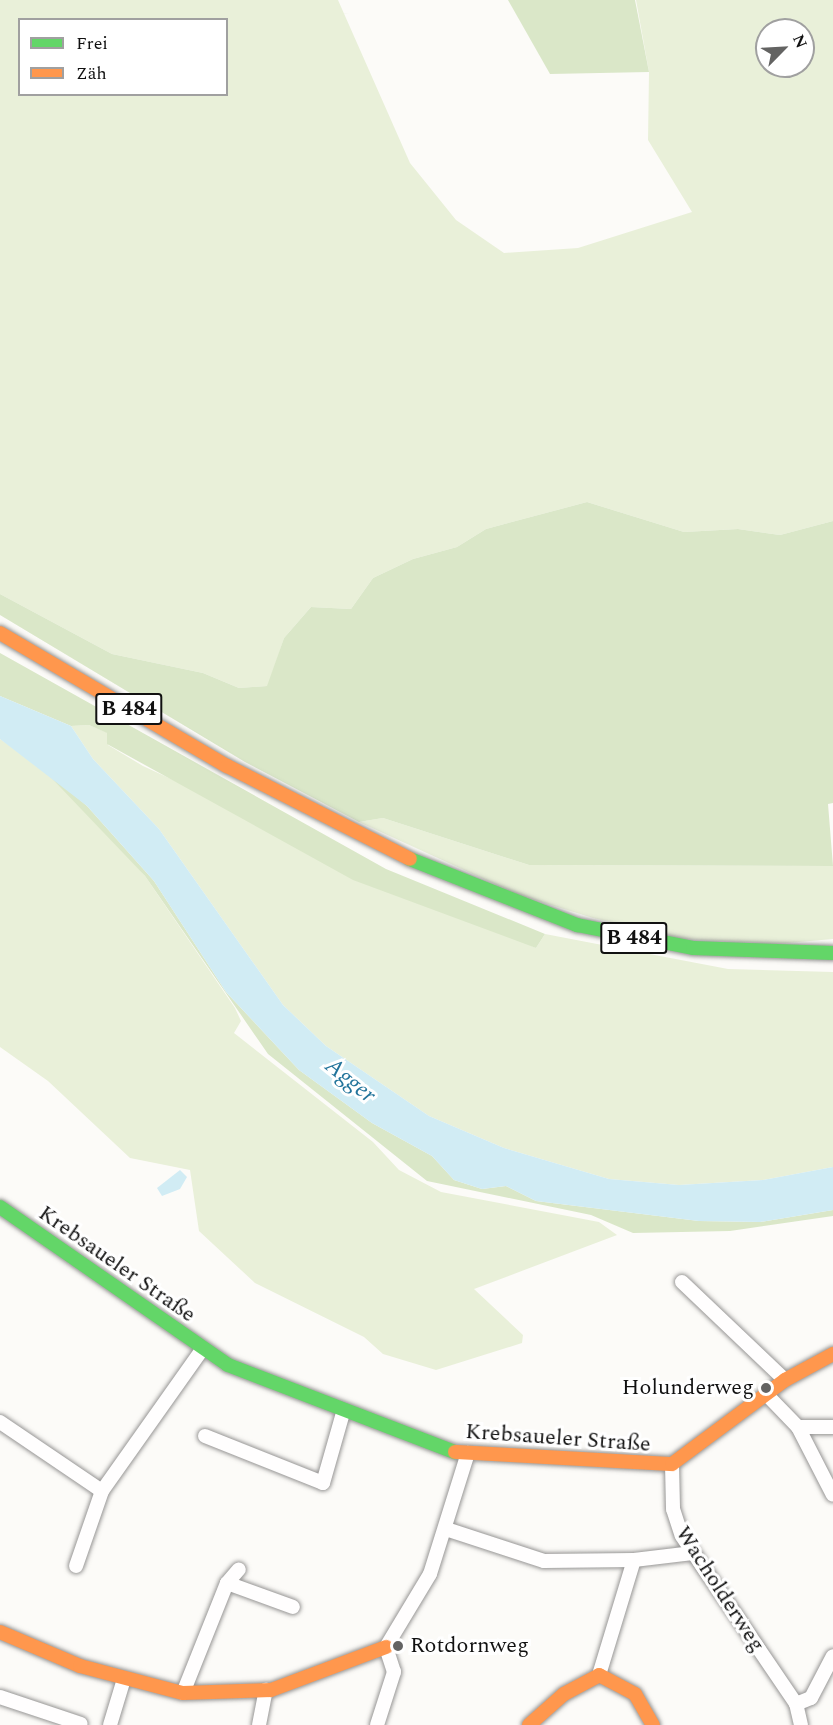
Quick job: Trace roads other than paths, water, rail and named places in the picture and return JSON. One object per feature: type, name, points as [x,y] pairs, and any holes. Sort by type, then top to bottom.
[{"type":"street","name":"B 484","points":[[0,633],[227,766],[382,847],[486,893],[577,925],[693,948],[833,952]]},
{"type":"street","name":"Krebsaueler Straße","points":[[0,1208],[202,1350],[343,1413],[443,1451],[672,1464],[785,1380],[833,1354]]},
{"type":"street","points":[[682,1282],[785,1380]]},
{"type":"street","points":[[76,1566],[102,1491],[202,1350]]},
{"type":"street","points":[[767,1395],[798,1427],[833,1495]]},
{"type":"street","points":[[205,1436],[323,1483],[343,1413]]},
{"type":"street","points":[[0,1422],[102,1491]]},
{"type":"street","points":[[798,1427],[833,1427]]},
{"type":"street","points":[[3,1639],[124,1679],[183,1693],[266,1690],[328,1672],[386,1647],[408,1618],[446,1529],[468,1453]]},
{"type":"street","name":"Wacholderweg","points":[[672,1464],[675,1520],[693,1553],[796,1704]]},
{"type":"street","points":[[446,1529],[544,1561],[634,1560],[693,1553]]},
{"type":"street","points":[[529,1725],[564,1694],[599,1675],[634,1560]]},
{"type":"street","points":[[183,1693],[227,1583],[239,1569]]},
{"type":"street","points":[[227,1583],[293,1607]]},
{"type":"street","points":[[377,1725],[394,1672],[386,1647]]},
{"type":"street","points":[[801,1725],[796,1704],[811,1698],[833,1656]]},
{"type":"street","points":[[599,1675],[635,1694],[653,1725]]},
{"type":"street","points":[[110,1725],[124,1679]]},
{"type":"street","points":[[259,1725],[266,1690]]},
{"type":"street","points":[[0,1697],[81,1724]]},
{"type":"water","name":"Agger","points":[[0,696],[71,726],[93,759],[159,829],[283,1005],[326,1046],[429,1116],[504,1148],[609,1179],[679,1185],[763,1180],[833,1167],[833,1210],[760,1222],[699,1221],[536,1201],[506,1186],[482,1189],[454,1180],[432,1156],[372,1123],[299,1070],[226,992],[154,881],[87,806],[0,739]]},
{"type":"water","points":[[180,1170],[187,1177],[180,1189],[162,1196],[157,1188]]},
{"type":"place","name":"Holunderweg","points":[[766,1388]]},
{"type":"place","name":"Rotdornweg","points":[[398,1646]]}]
